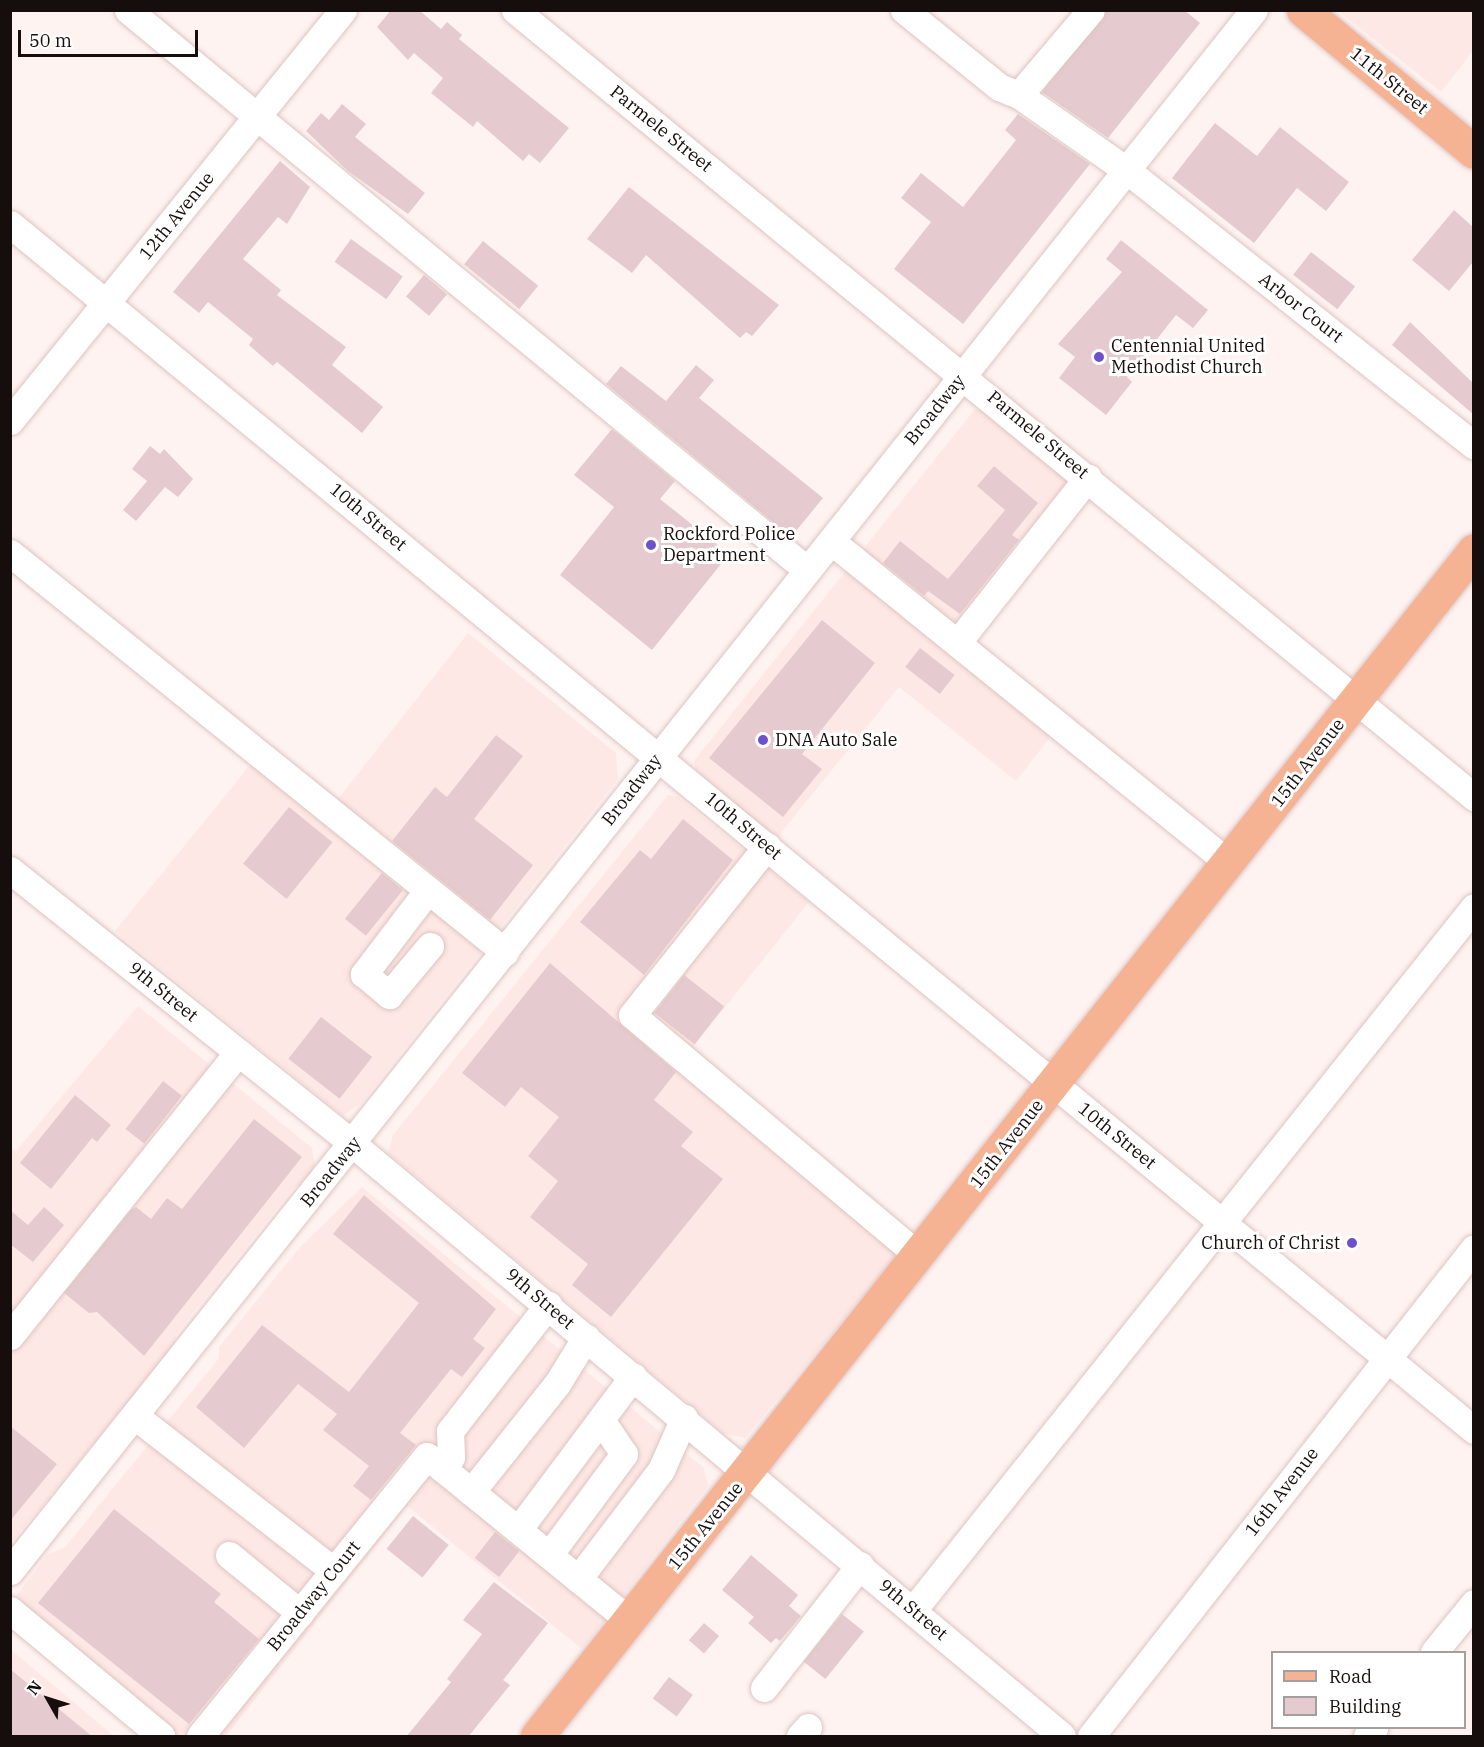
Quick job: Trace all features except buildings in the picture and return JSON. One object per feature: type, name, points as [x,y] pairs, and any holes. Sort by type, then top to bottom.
[{"type":"main road","name":"11th Street","points":[[1303,10],[1473,152]]},
{"type":"main road","name":"15th Avenue","points":[[537,1737],[1230,864],[1473,550]]},
{"type":"street","points":[[128,10],[807,570]]},
{"type":"street","name":"12th Avenue","points":[[10,422],[259,117],[343,10]]},
{"type":"street","name":"Parmele Street","points":[[515,10],[964,374],[1473,797]]},
{"type":"street","name":"Arbor Court","points":[[904,10],[999,87],[1019,95],[1130,172],[1473,445]]},
{"type":"street","points":[[1019,95],[1091,10]]},
{"type":"street","name":"Broadway","points":[[10,1571],[354,1145],[658,756],[964,374],[1130,172],[1254,10]]},
{"type":"street","name":"10th Street","points":[[10,224],[1222,1221],[1385,1361],[1473,1430]]},
{"type":"street","points":[[957,643],[1088,477]]},
{"type":"street","points":[[831,541],[1230,864]]},
{"type":"street","points":[[10,553],[505,952]]},
{"type":"street","points":[[766,846],[632,1015],[919,1256]]},
{"type":"street","name":"9th Street","points":[[10,870],[354,1145],[749,1472],[1062,1737]]},
{"type":"street","points":[[428,890],[364,974],[389,995],[430,946]]},
{"type":"street","points":[[913,1610],[1473,907]]},
{"type":"street","points":[[10,1336],[238,1052]]},
{"type":"street","name":"16th Avenue","points":[[1091,1737],[1473,1248]]},
{"type":"street","points":[[435,1462],[451,1457],[450,1431],[548,1305]]},
{"type":"street","points":[[471,1492],[557,1384],[586,1337]]},
{"type":"street","points":[[518,1530],[603,1423],[633,1376]]},
{"type":"street","points":[[135,1416],[334,1571]]},
{"type":"street","points":[[579,1579],[661,1470],[684,1418]]},
{"type":"street","points":[[549,1555],[624,1454],[603,1423]]},
{"type":"street","points":[[435,1462],[630,1621]]},
{"type":"street","name":"Broadway Court","points":[[200,1737],[334,1571],[435,1462]]},
{"type":"street","points":[[229,1555],[300,1613]]},
{"type":"street","points":[[764,1688],[860,1565]]},
{"type":"street","points":[[1436,1651],[1473,1603]]},
{"type":"street","points":[[10,1610],[162,1737]]},
{"type":"shaded area","points":[[1338,11],[1473,11],[1473,51],[1441,92]]},
{"type":"shaded area","points":[[975,409],[986,412],[1073,483],[948,648],[1054,732],[1016,781],[899,687],[776,839],[698,777],[694,761]]},
{"type":"shaded area","points":[[468,633],[616,753],[618,779],[361,1103],[343,1116],[115,931],[264,748],[335,803]]},
{"type":"shaded area","points":[[668,795],[678,797],[809,902],[679,1065],[901,1250],[745,1438],[723,1433],[388,1153],[393,1135]]},
{"type":"shaded area","points":[[138,1006],[312,1148],[316,1170],[309,1182],[294,1187],[176,1334],[175,1345],[11,1543],[11,1148],[16,1151]]},
{"type":"shaded area","points":[[362,1187],[704,1468],[708,1486],[582,1649],[407,1506],[226,1736],[175,1736],[26,1614],[17,1595],[47,1555],[65,1547],[219,1358],[219,1347],[300,1247]]},
{"type":"shaded area","points":[[11,1650],[114,1736],[11,1736]]},
{"type":"place","name":"Centennial United Methodist Church","points":[[1099,357]]},
{"type":"place","name":"Rockford Police Department","points":[[651,545]]},
{"type":"place","name":"DNA Auto Sale","points":[[763,740]]},
{"type":"place","name":"Church of Christ","points":[[1352,1243]]}]
